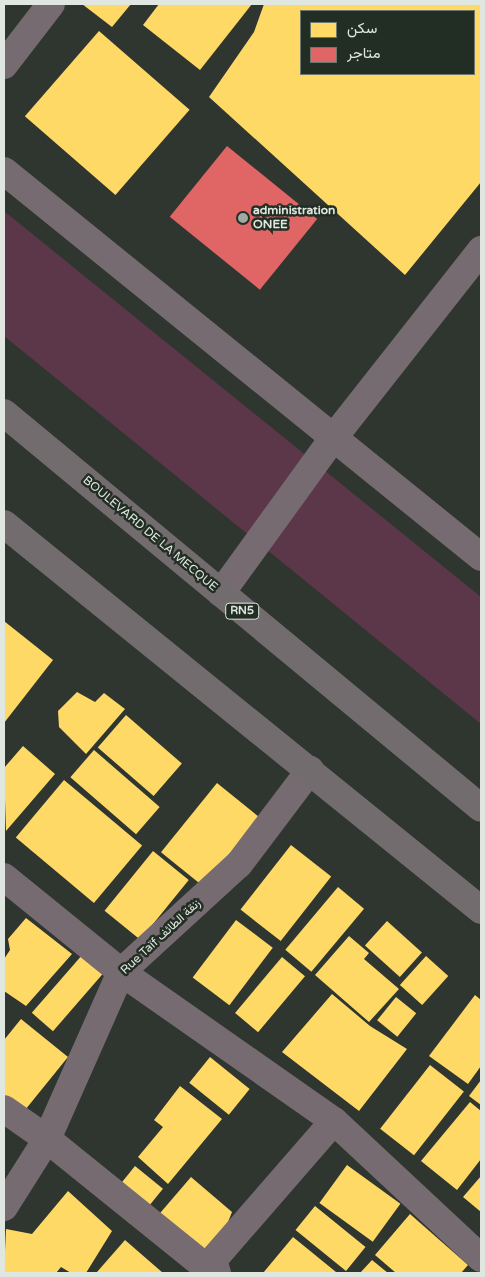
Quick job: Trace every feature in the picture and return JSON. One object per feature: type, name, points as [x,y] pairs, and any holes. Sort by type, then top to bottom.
[{"type":"main road","name":"BOULEVARD DE LA MECQUE","points":[[4,413],[481,808]]},
{"type":"main road","points":[[4,524],[481,910]]},
{"type":"street","points":[[4,64],[52,4]]},
{"type":"street","points":[[4,171],[481,557]]},
{"type":"street","points":[[221,593],[334,437],[481,250]]},
{"type":"street","name":"Rue Taïf زنقة الطائف","points":[[4,1207],[47,1139],[121,972],[239,864],[310,770]]},
{"type":"street","points":[[4,878],[121,972],[334,1121],[481,1258]]},
{"type":"street","points":[[4,1109],[47,1139],[215,1273]]},
{"type":"street","points":[[215,1273],[213,1260],[334,1121]]},
{"type":"street","points":[[478,1273],[481,1270]]},
{"type":"shaded area","points":[[4,211],[481,597],[481,724],[4,336]]},
{"type":"building: سكن","points":[[82,4],[131,4],[112,27]]},
{"type":"building: سكن","points":[[159,4],[252,4],[200,70],[143,25]]},
{"type":"building: سكن","points":[[264,4],[481,4],[481,182],[405,275],[209,97],[254,32]]},
{"type":"building: سكن","points":[[99,31],[190,110],[115,195],[25,116]]},
{"type":"building: سكن","points":[[4,621],[53,660],[4,723]]},
{"type":"building: سكن","points":[[77,692],[95,702],[104,693],[125,709],[86,754],[59,727],[58,711]]},
{"type":"building: سكن","points":[[126,715],[182,764],[154,796],[98,747]]},
{"type":"building: سكن","points":[[23,746],[55,774],[6,831],[4,768]]},
{"type":"building: سكن","points":[[94,750],[160,807],[136,834],[70,777]]},
{"type":"building: سكن","points":[[64,780],[142,846],[94,903],[16,837]]},
{"type":"building: سكن","points":[[217,783],[261,819],[205,888],[161,852]]},
{"type":"building: سكن","points":[[291,845],[331,876],[281,941],[241,910]]},
{"type":"building: سكن","points":[[153,851],[189,880],[140,940],[105,911]]},
{"type":"building: سكن","points":[[338,887],[364,909],[311,972],[285,950]]},
{"type":"building: سكن","points":[[26,918],[72,954],[26,1006],[4,991],[4,959],[10,950],[8,939]]},
{"type":"building: سكن","points":[[236,920],[273,948],[229,1005],[193,978]]},
{"type":"building: سكن","points":[[387,921],[422,952],[400,977],[365,946]]},
{"type":"building: سكن","points":[[349,936],[369,953],[364,959],[399,989],[369,1022],[315,975]]},
{"type":"building: سكن","points":[[83,954],[104,972],[53,1031],[32,1013]]},
{"type":"building: سكن","points":[[426,956],[448,976],[422,1005],[400,985]]},
{"type":"building: سكن","points":[[282,957],[305,976],[258,1032],[235,1013]]},
{"type":"building: سكن","points":[[332,994],[370,1026],[407,1049],[359,1111],[282,1052]]},
{"type":"building: سكن","points":[[475,995],[481,1000],[481,1066],[468,1084],[429,1056]]},
{"type":"building: سكن","points":[[396,997],[416,1013],[397,1037],[377,1020]]},
{"type":"building: سكن","points":[[21,1019],[68,1057],[21,1115],[4,1102],[4,1040]]},
{"type":"building: سكن","points":[[210,1057],[250,1089],[229,1115],[189,1083]]},
{"type":"building: سكن","points":[[430,1065],[464,1091],[414,1155],[380,1129]]},
{"type":"building: سكن","points":[[481,1080],[481,1105],[469,1096]]},
{"type":"building: سكن","points":[[180,1086],[222,1119],[168,1184],[138,1157],[163,1127],[154,1120]]},
{"type":"building: سكن","points":[[470,1102],[481,1111],[481,1159],[457,1190],[421,1161]]},
{"type":"building: سكن","points":[[347,1165],[400,1204],[373,1242],[319,1203]]},
{"type":"building: سكن","points":[[135,1166],[163,1189],[142,1214],[114,1192]]},
{"type":"building: سكن","points":[[481,1176],[481,1212],[463,1197]]},
{"type":"building: سكن","points":[[191,1177],[232,1212],[213,1260],[149,1226]]},
{"type":"building: سكن","points":[[68,1191],[112,1231],[86,1273],[71,1273],[61,1267],[56,1273],[4,1273],[6,1229],[32,1234]]},
{"type":"building: سكن","points":[[315,1206],[366,1247],[346,1271],[295,1230]]},
{"type":"building: سكن","points":[[410,1214],[468,1265],[461,1273],[396,1273],[375,1255]]},
{"type":"building: سكن","points":[[293,1237],[336,1272],[336,1273],[263,1273]]},
{"type":"building: سكن","points":[[125,1240],[163,1273],[97,1272]]},
{"type":"building: سكن","points":[[372,1260],[388,1273],[360,1273]]},
{"type":"building: متاجر","name":"administration ONEE","points":[[227,146],[317,219],[260,290],[170,217]]},
{"type":"place","name":"administration ONEE","points":[[243,218]]}]
